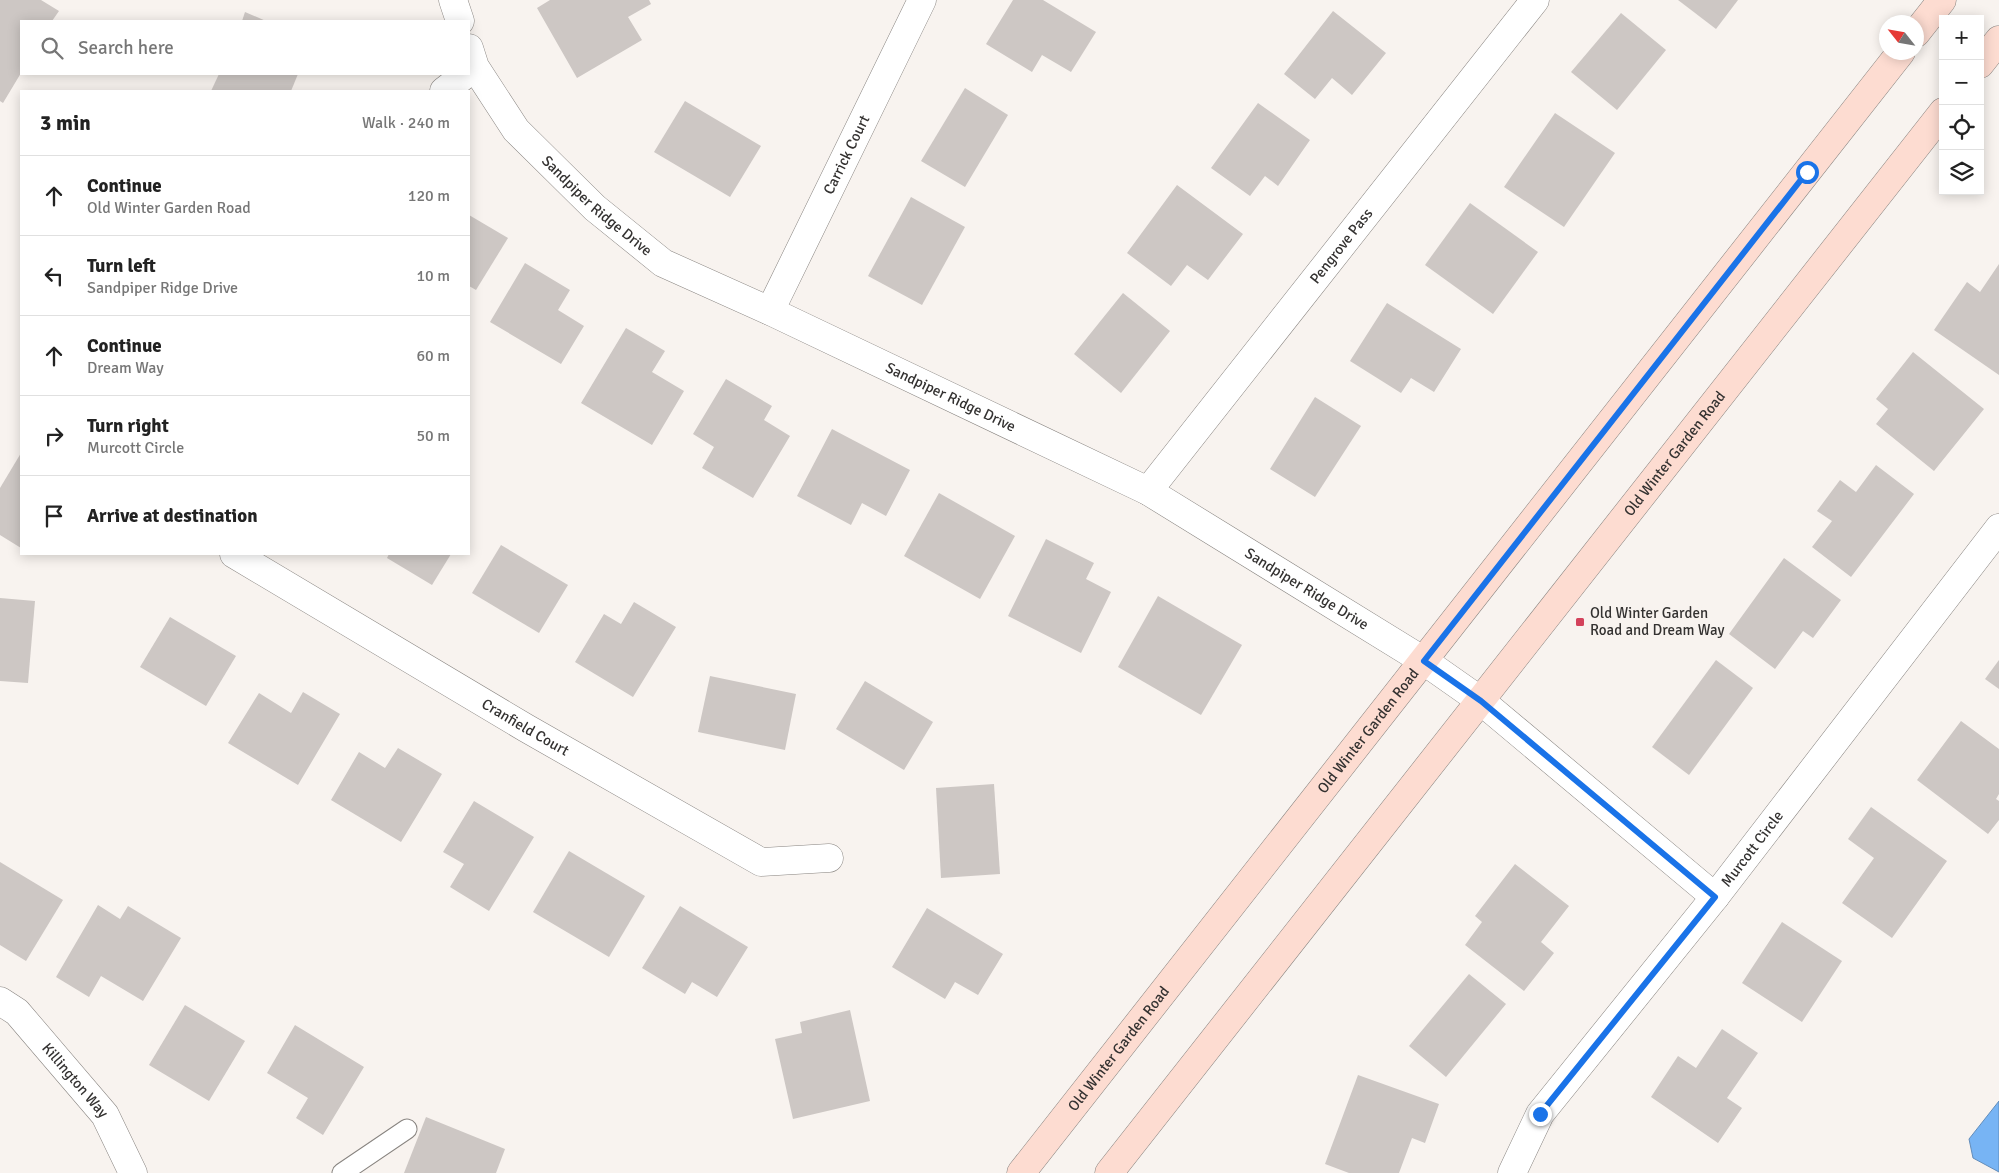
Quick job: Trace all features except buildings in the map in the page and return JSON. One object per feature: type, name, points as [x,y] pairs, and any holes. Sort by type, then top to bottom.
[{"type":"main road","points":[[1924,23],[1942,0]]},
{"type":"main road","points":[[1983,60],[1999,40]]},
{"type":"main road","name":"Old Winter Garden Road","points":[[1020,1173],[1895,60]]},
{"type":"main road","name":"Old Winter Garden Road","points":[[1109,1173],[1939,117]]},
{"type":"street","points":[[453,0],[460,20]]},
{"type":"street","name":"Carrick Court","points":[[770,311],[922,0]]},
{"type":"street","name":"Pengrove Pass","points":[[1148,491],[1535,0]]},
{"type":"street","name":"Sandpiper Ridge Drive","points":[[470,65],[516,130],[595,208],[663,263],[770,311],[1148,491],[1424,661],[1481,701],[1715,897]]},
{"type":"street","points":[[445,90],[460,75]]},
{"type":"street","name":"Murcott Circle","points":[[1512,1173],[1540,1114],[1715,897],[1999,528]]},
{"type":"street","name":"Cranfield Court","points":[[236,555],[526,728],[761,862],[828,858]]},
{"type":"street","name":"Killington Way","points":[[0,1001],[18,1012],[106,1115],[133,1173]]},
{"type":"lane","points":[[342,1173],[407,1129]]},
{"type":"water","points":[[1999,1101],[1999,1172],[1973,1158],[1969,1139]]},
{"type":"place","name":"Old Winter Garden Road and Dream Way","points":[[1580,622]]},
{"type":"route","points":[[1540,1114],[1715,897],[1481,701],[1424,661],[1807,172]]}]
